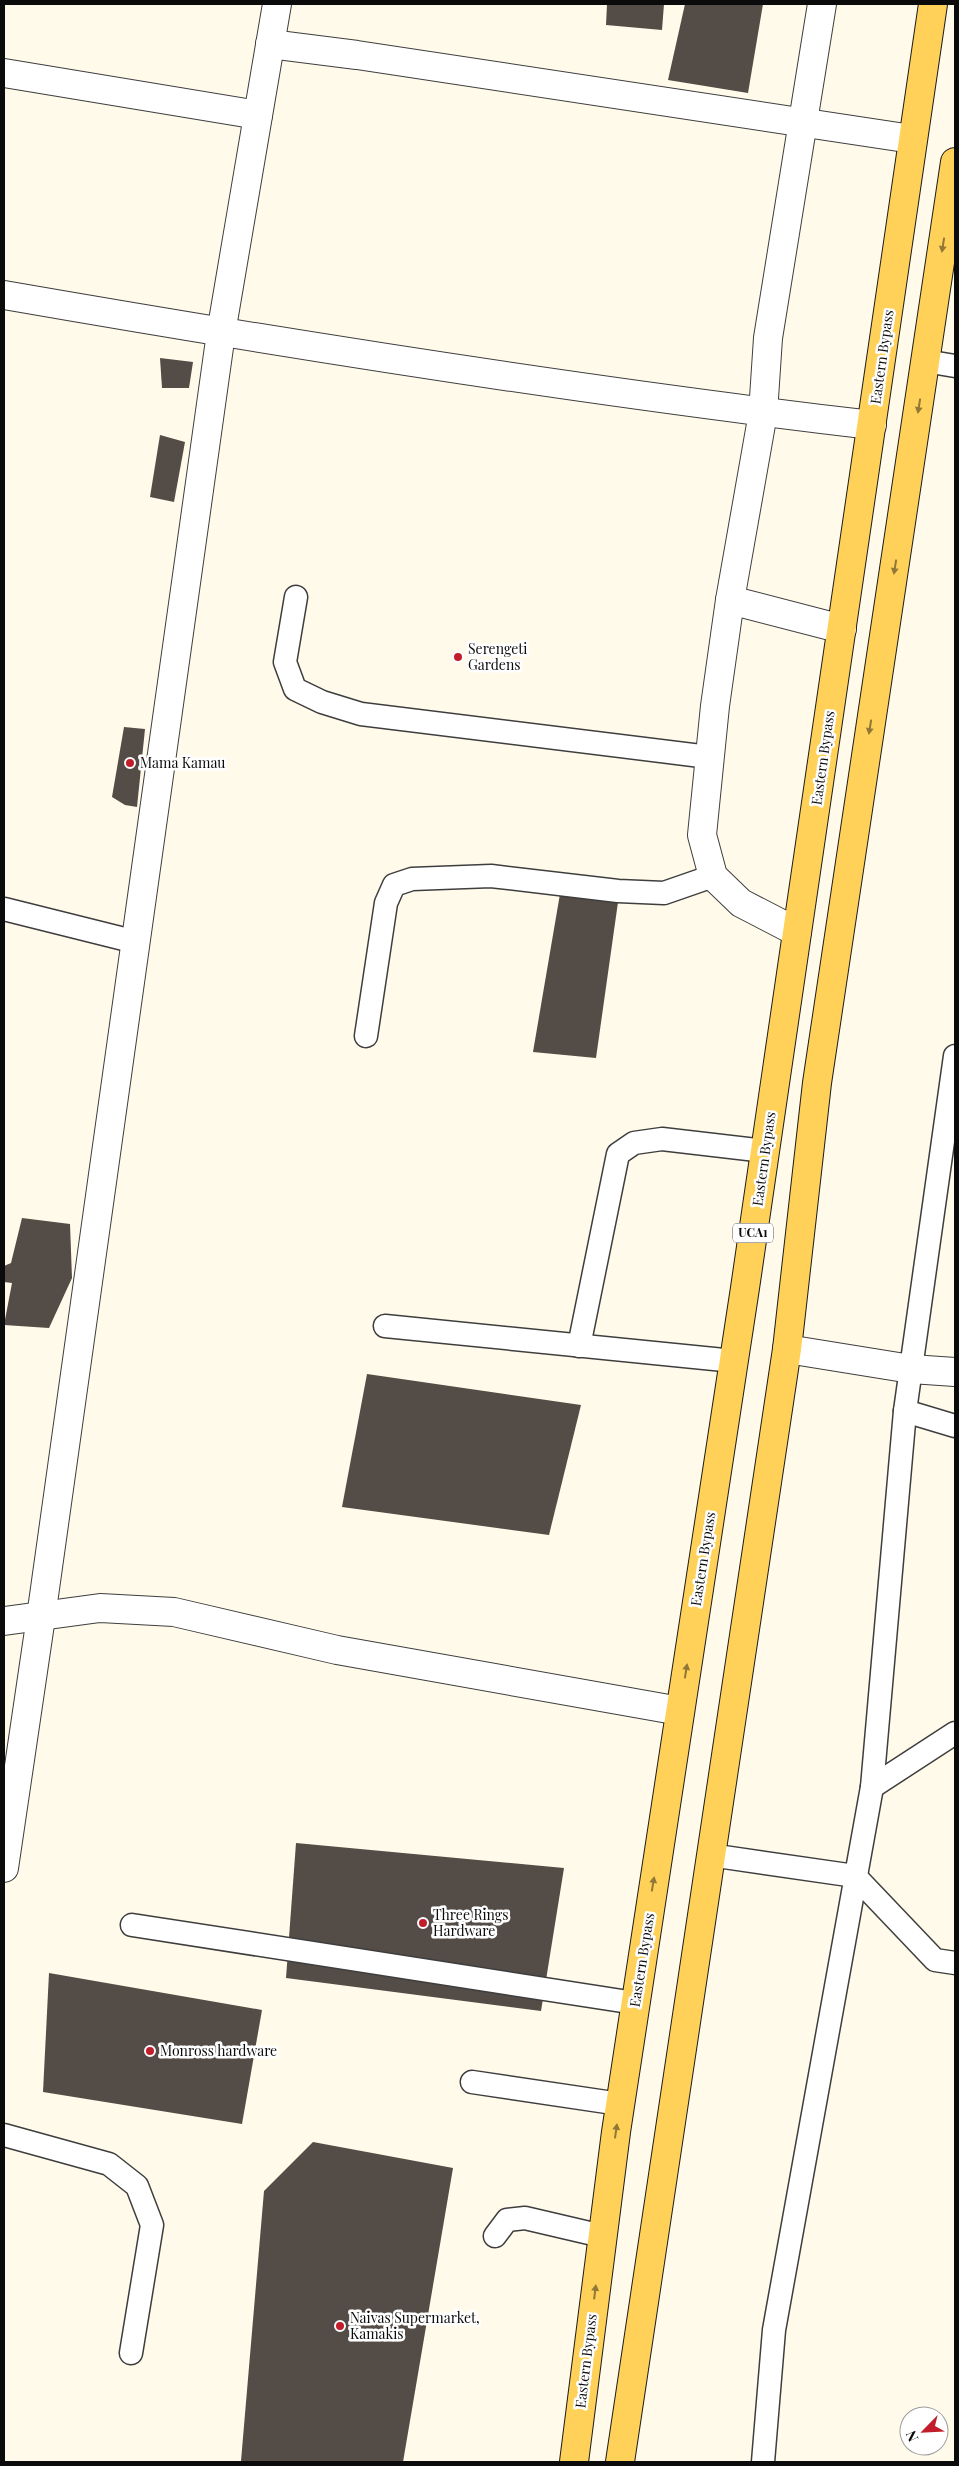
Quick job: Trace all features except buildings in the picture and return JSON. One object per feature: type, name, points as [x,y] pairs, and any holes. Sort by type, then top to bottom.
[{"type":"main road","name":"Eastern Bypass","points":[[574,2462],[620,2104],[734,1361],[932,4]]},
{"type":"main road","points":[[620,2462],[787,1349],[817,1083],[955,162]]},
{"type":"street","points":[[4,1868],[41,1617],[221,333],[277,4]]},
{"type":"street","points":[[797,932],[741,903],[713,876],[702,835],[730,600],[763,413],[768,338],[822,4]]},
{"type":"street","points":[[270,44],[357,54],[912,139]]},
{"type":"street","points":[[4,73],[258,114]]},
{"type":"street","points":[[4,295],[221,333],[763,413],[872,425]]},
{"type":"street","points":[[730,600],[842,629]]},
{"type":"street","points":[[787,1349],[911,1369],[955,1372]]},
{"type":"street","points":[[4,1621],[100,1608],[174,1612],[337,1650],[680,1711]]},
{"type":"lane","points":[[925,361],[955,366]]},
{"type":"lane","points":[[296,597],[285,662],[295,689],[322,702],[361,714],[710,757]]},
{"type":"lane","points":[[366,1036],[386,903],[394,885],[412,879],[492,876],[618,891],[664,893],[713,876]]},
{"type":"lane","points":[[4,909],[136,942]]},
{"type":"lane","points":[[763,2462],[774,2330],[872,1787],[905,1410],[955,1056]]},
{"type":"lane","points":[[579,1346],[618,1154],[634,1143],[662,1139],[765,1151]]},
{"type":"lane","points":[[385,1326],[734,1361]]},
{"type":"lane","points":[[905,1410],[955,1426]]},
{"type":"lane","points":[[872,1787],[955,1733]]},
{"type":"lane","points":[[710,1855],[856,1876],[935,1960],[955,1963]]},
{"type":"lane","points":[[132,1925],[635,2003]]},
{"type":"lane","points":[[472,2082],[620,2104]]},
{"type":"lane","points":[[4,2135],[109,2164],[137,2186],[152,2225],[131,2353]]},
{"type":"lane","points":[[495,2236],[507,2220],[525,2218],[602,2236]]},
{"type":"place","name":"Serengeti Gardens","points":[[458,657]]},
{"type":"place","name":"Mama Kamau","points":[[130,763]]},
{"type":"place","name":"Three Rings Hardware","points":[[423,1923]]},
{"type":"place","name":"Monross hardware","points":[[150,2051]]},
{"type":"place","name":"Naivas Supermarket, Kamakis","points":[[340,2326]]}]
